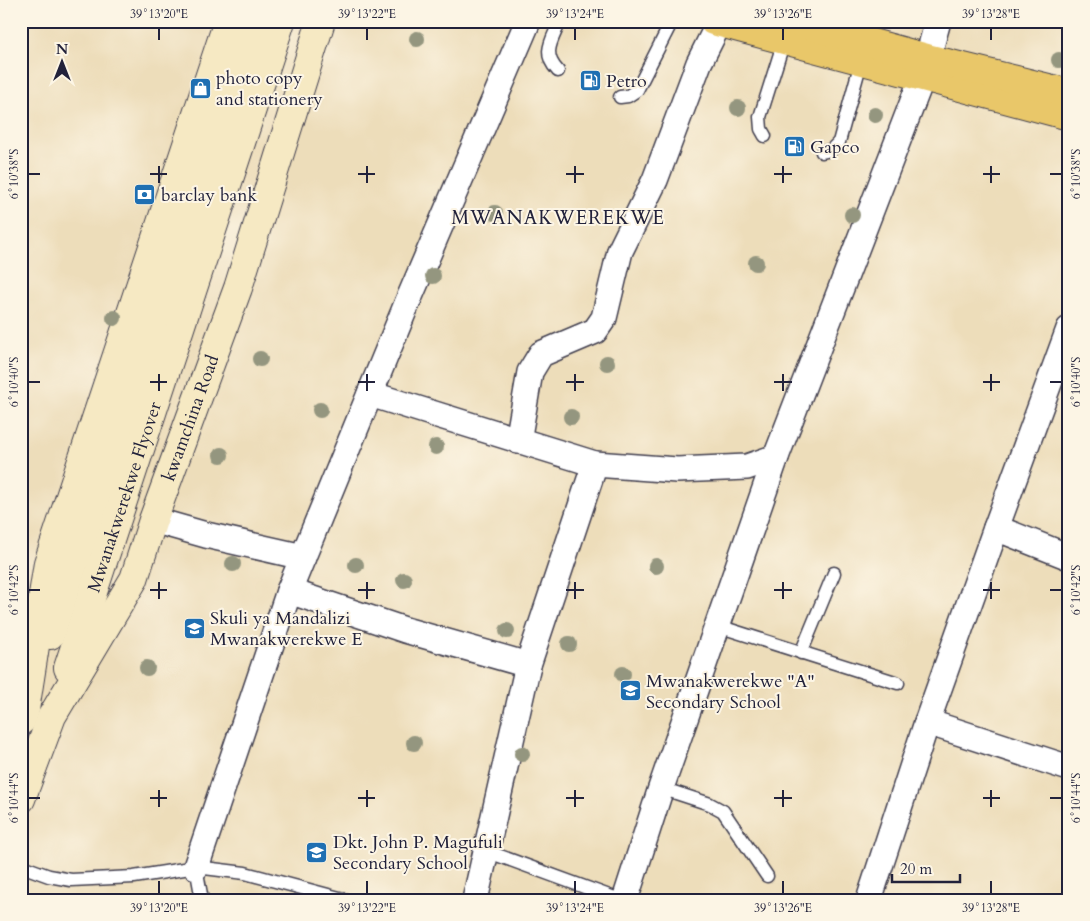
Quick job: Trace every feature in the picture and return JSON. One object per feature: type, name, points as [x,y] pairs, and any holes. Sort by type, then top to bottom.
[{"type":"main road","points":[[23,716],[48,563],[228,21]]},
{"type":"main road","name":"Mwanakwerekwe Flyover","points":[[23,716],[253,21]]},
{"type":"main road","name":"Mwanakwerekwe Flyover","points":[[52,716],[281,21]]},
{"type":"main road","name":"kwamchina Road","points":[[21,799],[52,716],[134,579],[153,520],[238,288],[321,21]]},
{"type":"main road","points":[[717,22],[788,31],[924,68],[1069,116]]},
{"type":"main road","points":[[788,31],[862,62],[924,68],[1069,94]]},
{"type":"street","points":[[196,867],[289,591],[408,301],[528,21]]},
{"type":"street","points":[[625,900],[661,788],[776,457],[924,68],[938,21]]},
{"type":"street","points":[[518,441],[530,372],[541,354],[595,331],[604,318],[620,251],[655,180],[699,63],[717,22]]},
{"type":"street","points":[[869,900],[927,722],[1069,329]]},
{"type":"street","points":[[370,394],[595,464],[677,470],[747,467],[776,457]]},
{"type":"street","points":[[475,900],[528,665],[595,464]]},
{"type":"street","points":[[153,520],[206,535],[303,556]]},
{"type":"street","points":[[996,528],[1069,557]]},
{"type":"street","points":[[289,591],[405,630],[528,665]]},
{"type":"street","points":[[927,722],[1069,768]]},
{"type":"lane","points":[[558,71],[551,63],[548,53],[560,21]]},
{"type":"lane","points":[[620,97],[628,96],[637,90],[672,21]]},
{"type":"lane","points":[[765,136],[761,129],[760,117],[788,31]]},
{"type":"lane","points":[[822,152],[832,150],[839,142],[862,62]]},
{"type":"lane","points":[[801,653],[834,573]]},
{"type":"lane","points":[[718,626],[898,684]]},
{"type":"lane","points":[[661,788],[710,804],[723,811],[767,876]]},
{"type":"lane","points":[[486,851],[620,900]]},
{"type":"lane","points":[[21,870],[26,868],[49,876],[72,880],[134,878],[196,867],[245,873],[348,900]]},
{"type":"lane","points":[[196,867],[202,900]]},
{"type":"place","name":"Petro","points":[[590,81]]},
{"type":"place","name":"photo copy and stationery","points":[[200,88]]},
{"type":"place","name":"Gapco","points":[[794,147]]},
{"type":"place","name":"barclay bank","points":[[145,195]]},
{"type":"place","name":"Skuli ya Mandalizi Mwanakwerekwe E","points":[[194,628]]},
{"type":"place","name":"Mwanakwerekwe \"A\" Secondary School","points":[[630,691]]},
{"type":"place","name":"Dkt. John P. Magufuli Secondary School","points":[[317,852]]},
{"type":"district","name":"MWANAKWEREKWE","points":[[558,217]]}]
